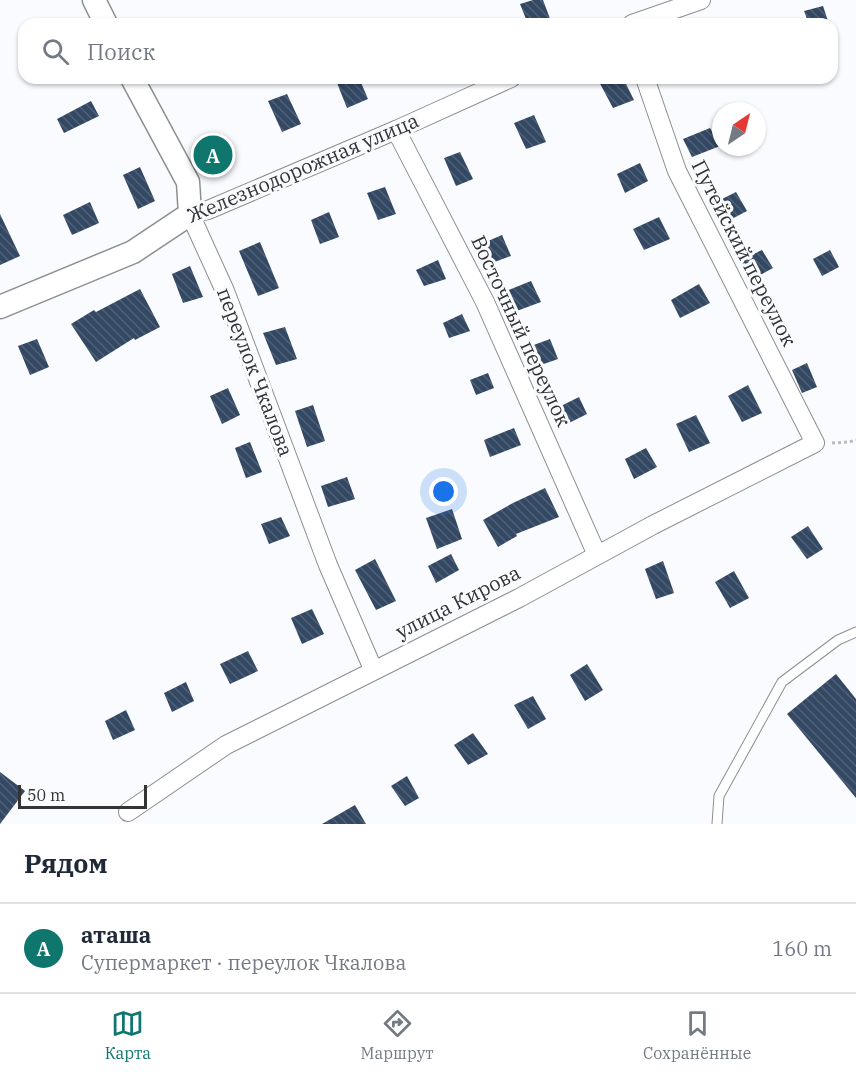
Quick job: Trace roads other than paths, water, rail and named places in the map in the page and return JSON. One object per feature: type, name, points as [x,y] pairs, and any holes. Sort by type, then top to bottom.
[{"type":"street","points":[[94,0],[103,18]]},
{"type":"street","points":[[649,18],[701,0]]},
{"type":"street","name":"переулок Чкалова","points":[[135,84],[188,182],[190,214],[225,291],[328,566],[373,669]]},
{"type":"street","name":"Железнодорожная улица","points":[[0,307],[133,252],[190,214],[208,210],[498,84]]},
{"type":"street","name":"Путейский переулок","points":[[647,84],[677,171],[815,443]]},
{"type":"street","name":"Восточный переулок","points":[[396,130],[485,302],[597,555]]},
{"type":"street","name":"улица Кирова","points":[[128,812],[226,745],[373,669],[519,598],[597,555],[815,443]]},
{"type":"lane","points":[[717,824],[719,796],[782,682],[838,640],[856,632]]},
{"type":"place","name":"аташа","points":[[213,155]]}]
